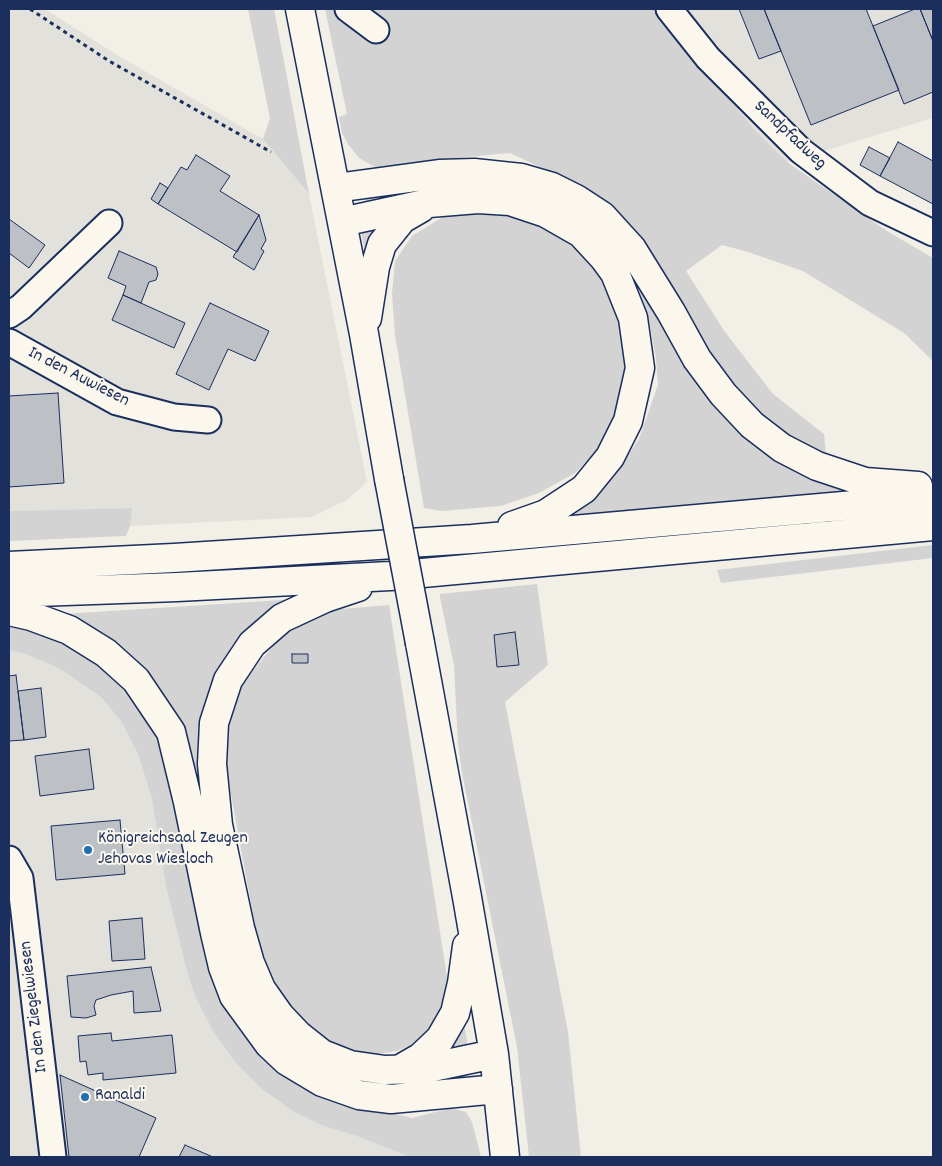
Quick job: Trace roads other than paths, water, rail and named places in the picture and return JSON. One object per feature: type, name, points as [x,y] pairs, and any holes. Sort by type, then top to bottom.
[{"type":"main road","points":[[300,9],[364,334],[471,919],[494,1054],[504,1157]]},
{"type":"main road","points":[[336,188],[439,174],[474,174],[521,178],[552,187],[576,199],[602,216],[632,249],[671,312],[697,359],[723,394],[752,425],[782,448],[816,466],[865,482],[933,488]]},
{"type":"main road","points":[[342,222],[429,203],[478,199],[510,201],[546,213],[581,233],[615,273],[634,318],[640,368],[628,420],[610,457],[584,489],[546,514],[472,539]]},
{"type":"main road","points":[[364,334],[375,267],[382,244],[402,219],[429,203]]},
{"type":"main road","points":[[9,566],[174,558],[472,539],[933,498]]},
{"type":"main road","points":[[9,593],[390,576],[933,526]]},
{"type":"main road","points":[[390,576],[325,598],[282,618],[252,644],[228,680],[214,723],[212,764],[218,825],[240,928],[250,963],[261,989],[280,1016],[298,1035],[322,1054],[350,1065],[385,1070],[423,1069],[494,1054]]},
{"type":"main road","points":[[9,611],[31,616],[69,630],[106,653],[136,680],[171,732],[224,967],[234,996],[269,1044],[287,1061],[322,1082],[359,1095],[391,1099],[498,1089]]},
{"type":"main road","points":[[399,1070],[421,1057],[440,1039],[455,1013],[462,983],[471,919]]},
{"type":"street","points":[[348,9],[376,30]]},
{"type":"street","name":"Sandpfadweg","points":[[669,9],[708,58],[801,151],[870,203],[933,233]]},
{"type":"street","points":[[9,316],[21,307],[110,223]]},
{"type":"street","name":"In den Auwiesen","points":[[9,342],[117,402],[174,417],[208,420]]},
{"type":"street","name":"In den Ziegelwiesen","points":[[9,859],[20,878],[53,1157]]},
{"type":"place","name":"Königreichsaal Zeugen Jehovas Wiesloch","points":[[88,850]]},
{"type":"place","name":"Ranaldi","points":[[85,1097]]}]
